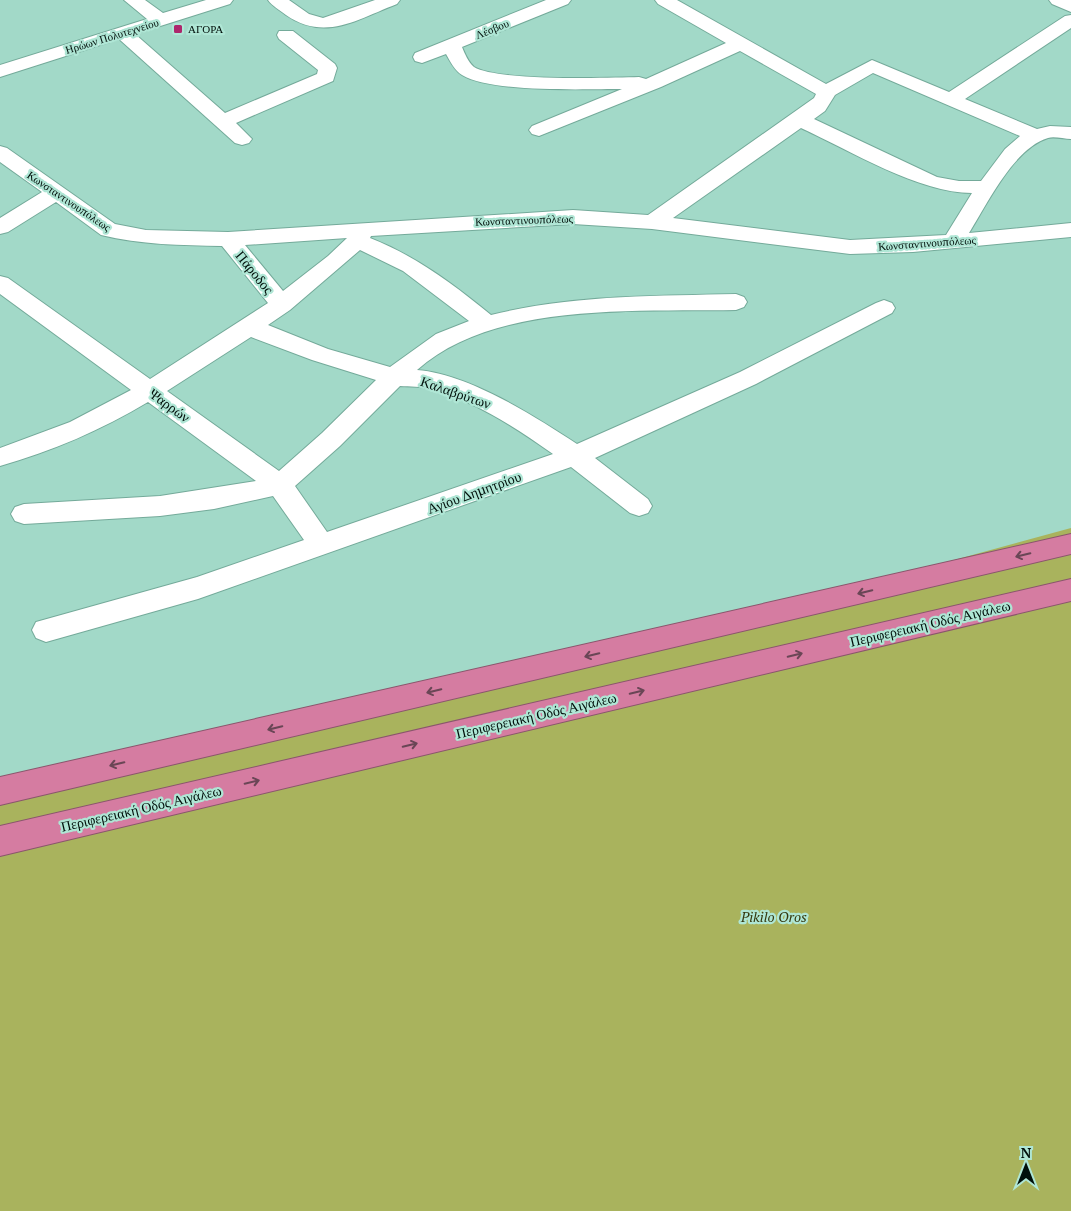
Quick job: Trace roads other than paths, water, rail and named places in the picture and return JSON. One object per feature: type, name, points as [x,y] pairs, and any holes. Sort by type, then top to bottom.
[{"type":"highway","points":[[0,791],[1071,544]]},
{"type":"highway","name":"Περιφερειακή Οδός Αιγάλεω","points":[[0,841],[1071,590]]},
{"type":"street","points":[[133,0],[162,21]]},
{"type":"street","name":"Ηρώων Πολυτεχνείου","points":[[0,71],[224,0]]},
{"type":"street","points":[[277,0],[310,22],[321,25],[331,23],[390,0]]},
{"type":"street","name":"Λέσβου","points":[[422,58],[562,0]]},
{"type":"street","points":[[664,0],[826,92]]},
{"type":"street","points":[[950,100],[1067,6]]},
{"type":"street","points":[[124,33],[242,139]]},
{"type":"street","points":[[222,122],[326,77],[328,68],[286,35]]},
{"type":"street","points":[[539,130],[654,83],[741,43]]},
{"type":"street","points":[[452,46],[458,62],[469,72],[488,78],[604,84],[654,83]]},
{"type":"street","points":[[652,222],[818,107],[824,99],[826,92],[872,66],[1037,136]]},
{"type":"street","points":[[799,120],[932,182],[959,187],[987,187]]},
{"type":"street","points":[[953,241],[987,187],[1016,150],[1037,136],[1047,132],[1071,133]]},
{"type":"street","name":"Κωνσταντινουπόλεως","points":[[0,152],[109,230],[146,237],[228,239],[362,235],[573,217],[652,222],[850,246],[913,245],[1071,230]]},
{"type":"street","points":[[0,227],[56,193]]},
{"type":"street","points":[[0,457],[25,451],[93,421],[151,390],[282,305],[343,256],[362,235],[383,250],[409,263],[486,323]]},
{"type":"street","name":"Πάροδος","points":[[228,239],[282,305]]},
{"type":"street","name":"Ψαρρών","points":[[0,283],[279,484],[322,545]]},
{"type":"street","points":[[24,514],[126,509],[216,499],[279,484],[317,452],[413,360],[436,346],[486,323],[514,316],[579,307],[736,302]]},
{"type":"street","name":"Αγίου Δημητρίου","points":[[46,630],[198,588],[577,455],[748,378],[884,308]]},
{"type":"street","name":"Καλαβρύτων","points":[[250,327],[296,348],[396,377],[414,377],[436,382],[489,401],[577,455],[639,506]]},
{"type":"place","name":"ΑΓΟΡΑ","points":[[178,29]]},
{"type":"park label","name":"Pikilo Oros","points":[[774,916]]}]
